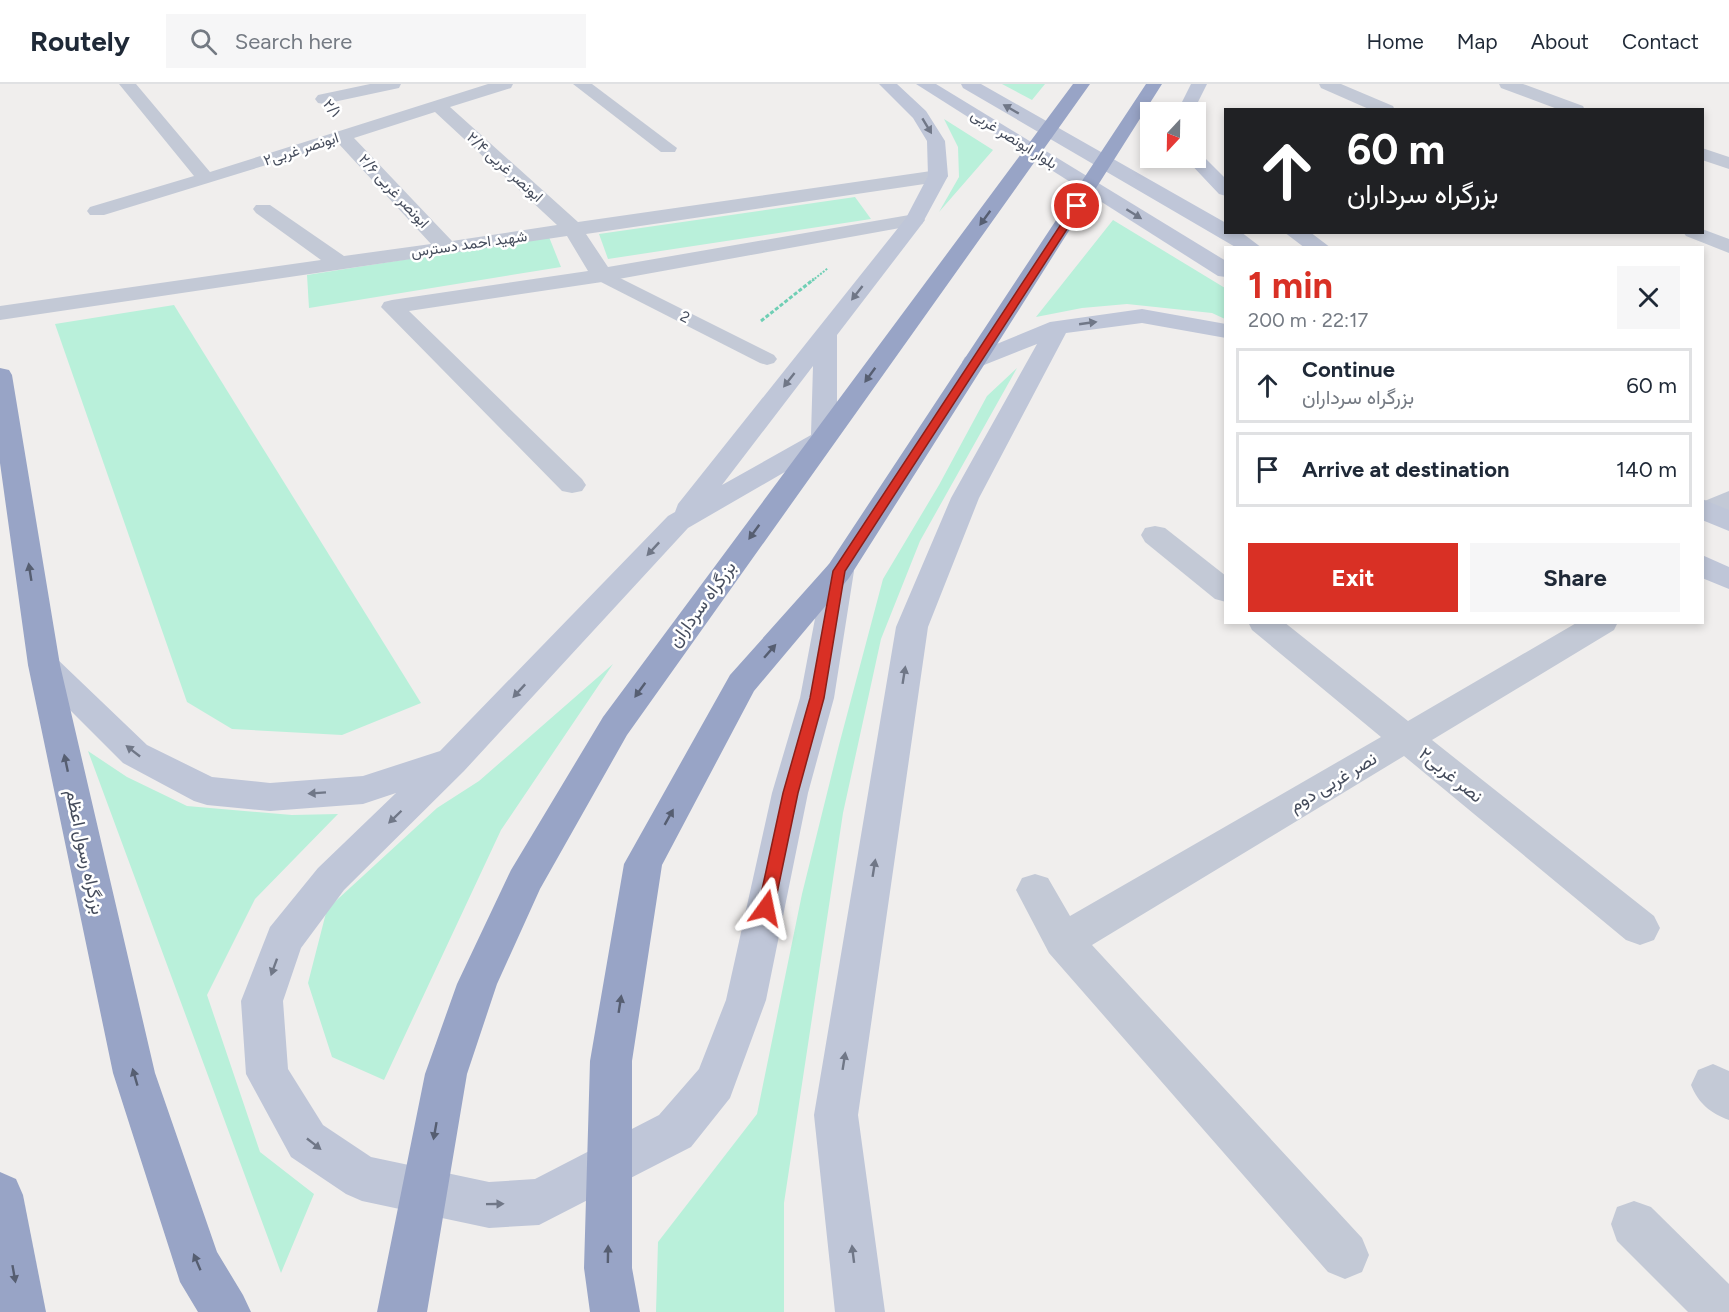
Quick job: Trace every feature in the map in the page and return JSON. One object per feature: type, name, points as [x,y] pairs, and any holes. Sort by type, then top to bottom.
[{"type":"highway","name":"بزرگراه سرداران","points":[[402,1312],[446,1074],[477,984],[524,880],[615,726],[1082,84]]},
{"type":"highway","points":[[615,1312],[608,1268],[611,1061],[643,864],[742,683],[839,571],[1154,84]]},
{"type":"highway","name":"بزرگراه رسول اعظم","points":[[0,375],[44,665],[134,1073],[197,1265],[226,1312]]},
{"type":"highway","points":[[0,1196],[21,1312]]},
{"type":"main road","points":[[839,571],[817,698],[790,793],[746,999],[715,1083],[675,1131],[539,1202],[489,1205],[362,1178],[307,1141],[267,1074],[262,1001],[284,939],[331,879],[452,762],[678,522],[915,220],[938,176],[936,141],[920,115],[887,84]]},
{"type":"main road","name":"بلوار ابونصر غربی","points":[[924,84],[1224,270]]},
{"type":"main road","name":"بلوار ابونصر غربی","points":[[969,84],[1224,231]]},
{"type":"main road","points":[[1190,102],[1199,84]]},
{"type":"main road","points":[[1204,168],[1224,188]]},
{"type":"main road","name":"بلوار ابونصر غربی","points":[[1229,234],[1249,246]]},
{"type":"main road","points":[[1297,234],[1318,246]]},
{"type":"main road","points":[[974,362],[1058,327],[1142,316],[1224,331]]},
{"type":"main road","points":[[860,1312],[836,1115],[912,627],[965,498],[1058,327]]},
{"type":"main road","points":[[678,522],[824,438],[825,334]]},
{"type":"main road","points":[[1704,566],[1729,579]]},
{"type":"main road","points":[[44,665],[135,754],[207,791],[270,797],[363,790],[452,762]]},
{"type":"street","points":[[127,84],[206,179]]},
{"type":"street","name":"۲/۱","points":[[312,84],[346,134]]},
{"type":"street","points":[[324,99],[393,84]]},
{"type":"street","name":"۲ابونصر غربی","points":[[97,211],[206,179],[505,84]]},
{"type":"street","points":[[581,84],[668,148]]},
{"type":"street","points":[[1327,84],[1381,108]]},
{"type":"street","points":[[1507,84],[1570,108]]},
{"type":"street","name":"ابونصر غربی ۲/۴","points":[[437,105],[573,229],[602,275]]},
{"type":"street","name":"ابونصر غربی ۲/۶","points":[[346,134],[446,247]]},
{"type":"street","points":[[1704,154],[1729,163]]},
{"type":"street","name":"شهید احمد دسترس","points":[[0,312],[938,176]]},
{"type":"street","points":[[874,185],[882,226]]},
{"type":"street","points":[[263,209],[340,262]]},
{"type":"street","points":[[572,485],[392,308],[602,275],[915,220]]},
{"type":"street","points":[[1699,234],[1729,247]]},
{"type":"street","points":[[1155,535],[1224,590]]},
{"type":"street","name":"نصر غربی۲","points":[[1265,624],[1640,928]]},
{"type":"street","name":"نصر غربی دوم","points":[[1063,941],[1600,624]]},
{"type":"street","points":[[1035,890],[1063,941],[1345,1256]]},
{"type":"street","points":[[1634,1224],[1722,1312]]},
{"type":"lane","name":"2","points":[[602,275],[767,359]]},
{"type":"path","points":[[734,342],[882,226]]},
{"type":"green space","points":[[1002,84],[1045,84],[1032,100]]},
{"type":"green space","points":[[944,119],[993,150],[939,212],[959,177],[958,147]]},
{"type":"green space","points":[[855,197],[871,219],[608,259],[599,234]]},
{"type":"green space","points":[[1113,220],[1224,287],[1224,319],[1212,313],[1127,304],[1082,308],[1036,317]]},
{"type":"green space","points":[[549,237],[561,267],[309,308],[307,275]]},
{"type":"green space","points":[[174,305],[421,703],[342,735],[232,729],[187,702],[55,324]]},
{"type":"green space","points":[[1017,368],[920,541],[881,639],[843,813],[784,1203],[784,1312],[656,1312],[658,1242],[757,1114],[802,894],[883,579],[939,485],[987,396]]},
{"type":"green space","points":[[613,664],[501,830],[384,1080],[332,1057],[308,983],[327,909],[437,808],[479,781]]},
{"type":"green space","points":[[88,751],[127,777],[187,806],[292,815],[338,814],[255,899],[207,995],[260,1152],[314,1194],[281,1273]]},
{"type":"route","points":[[766,908],[790,793],[817,698],[839,571],[1077,206]]}]
